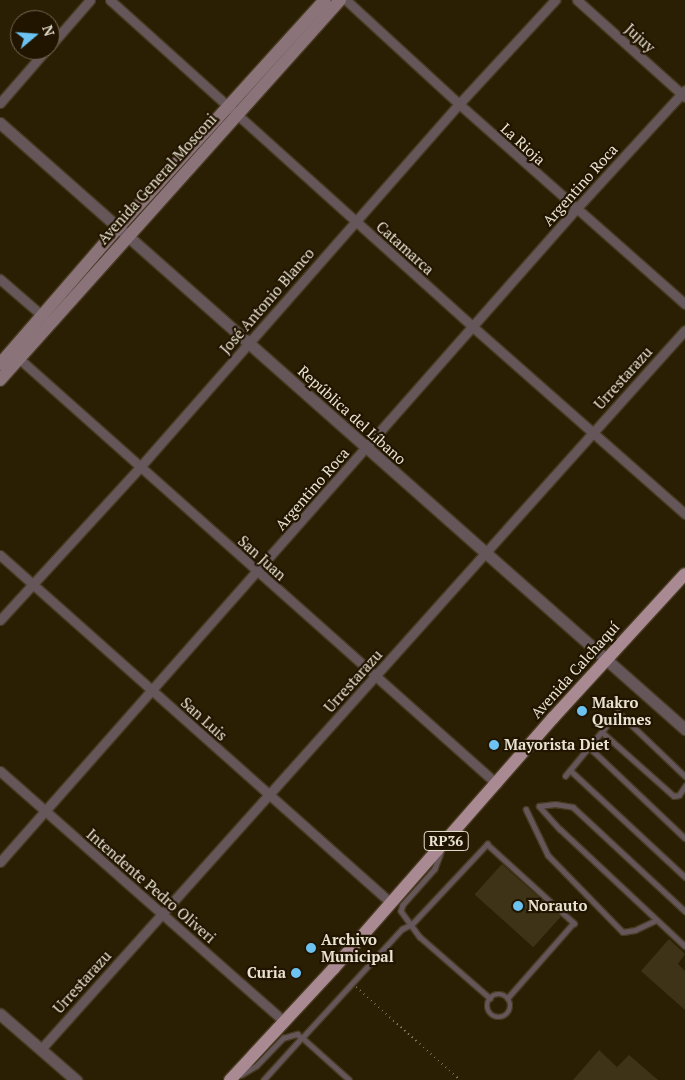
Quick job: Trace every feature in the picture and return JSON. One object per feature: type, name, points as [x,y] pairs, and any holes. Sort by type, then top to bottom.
[{"type":"main road","name":"Avenida General Mosconi","points":[[0,380],[15,355],[233,110],[325,0]]},
{"type":"main road","name":"Avenida General Mosconi","points":[[233,110],[340,0]]},
{"type":"main road","name":"Avenida General Mosconi","points":[[0,364],[15,355]]},
{"type":"main road","name":"Avenida Calchaquí","points":[[232,1080],[685,574]]},
{"type":"street","points":[[60,34],[90,0]]},
{"type":"street","name":"Catamarca","points":[[110,0],[473,327],[685,514]]},
{"type":"street","name":"La Rioja","points":[[346,0],[458,104],[685,304]]},
{"type":"street","name":"José Antonio Blanco","points":[[0,620],[140,467],[458,104],[555,0]]},
{"type":"street","name":"Jujuy","points":[[577,0],[684,93]]},
{"type":"street","points":[[0,103],[37,60]]},
{"type":"street","name":"Argentino Roca","points":[[0,862],[44,810],[258,572],[576,209],[684,93]]},
{"type":"street","name":"República del Líbano","points":[[0,123],[250,342],[685,729]]},
{"type":"street","points":[[0,279],[46,319]]},
{"type":"street","name":"Urrestarazu","points":[[41,1049],[685,330]]},
{"type":"street","name":"San Juan","points":[[15,355],[497,784]]},
{"type":"street","name":"San Luis","points":[[0,556],[267,795],[391,903]]},
{"type":"street","name":"Intendente Pedro Oliveri","points":[[0,771],[284,1021]]},
{"type":"street","points":[[0,1014],[76,1080]]},
{"type":"lane","points":[[565,776],[618,712],[685,776]]},
{"type":"lane","points":[[602,732],[674,796],[679,794],[685,786]]},
{"type":"lane","points":[[589,747],[685,838]]},
{"type":"lane","points":[[570,770],[685,877]]},
{"type":"lane","points":[[685,911],[573,807],[555,804],[538,806],[685,946]]},
{"type":"lane","points":[[526,809],[548,855],[623,932],[636,930],[656,920]]},
{"type":"lane","points":[[447,840],[435,869],[403,905],[401,911],[420,937],[490,998]]},
{"type":"lane","points":[[264,1080],[402,929],[412,924],[487,844],[574,923],[508,998]]},
{"type":"lane","points":[[501,994],[508,998],[511,1008],[507,1015],[501,1018],[494,1017],[489,1012],[487,1005],[490,998],[501,994]]},
{"type":"lane","points":[[232,1080],[256,1066],[283,1038],[297,1034],[349,1080]]},
{"type":"path","points":[[352,984],[460,1080]]},
{"type":"building","name":"Norauto","points":[[502,864],[561,917],[533,947],[475,894]]},
{"type":"building","points":[[669,939],[685,954],[678,964],[685,971],[685,1010],[641,971]]},
{"type":"building","points":[[599,1050],[617,1067],[629,1055],[658,1080],[573,1080]]},
{"type":"place","name":"Makro Quilmes","points":[[582,711]]},
{"type":"place","name":"Mayorista Diet","points":[[494,745]]},
{"type":"place","name":"Norauto","points":[[518,906]]},
{"type":"place","name":"Archivo Municipal","points":[[311,948]]},
{"type":"place","name":"Curia","points":[[296,973]]}]
